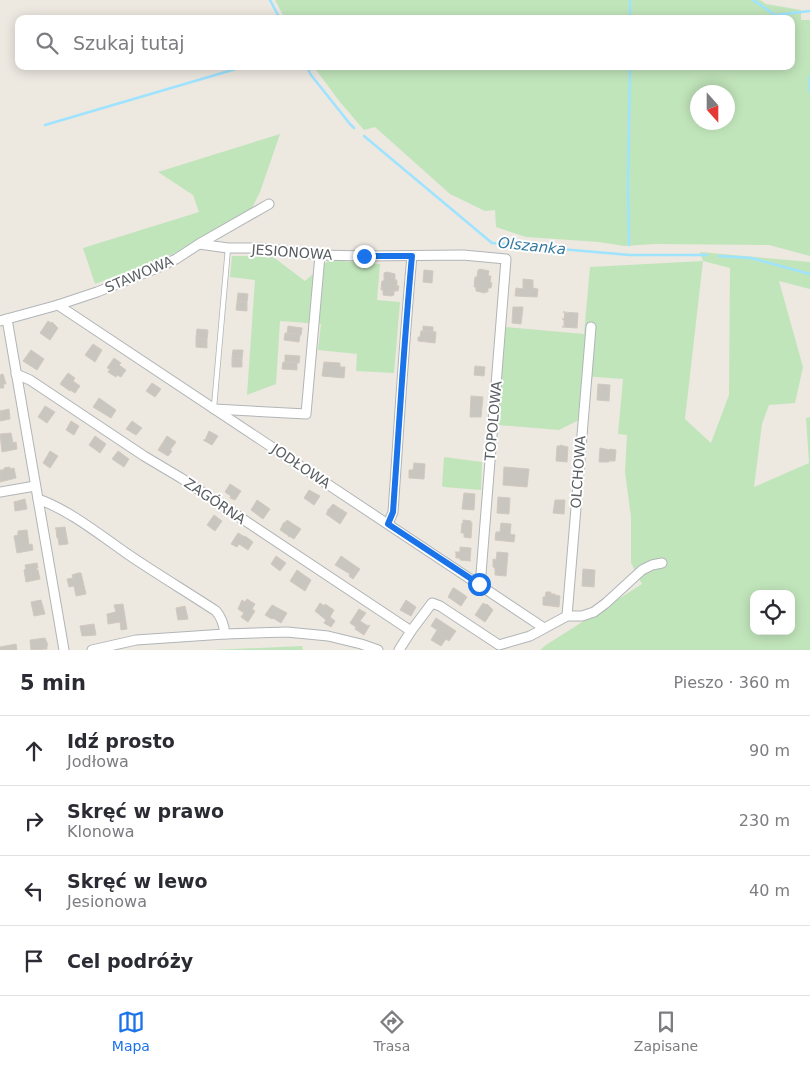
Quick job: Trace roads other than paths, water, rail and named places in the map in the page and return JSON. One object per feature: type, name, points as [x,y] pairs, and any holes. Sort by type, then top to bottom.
[{"type":"street","name":"STAWOWA","points":[[4,320],[97,292],[157,268],[176,259],[268,204]]},
{"type":"street","name":"JESIONOWA","points":[[199,244],[228,248],[261,248],[320,255],[462,255],[506,259]]},
{"type":"street","points":[[214,409],[306,414],[320,255]]},
{"type":"street","points":[[388,524],[393,512],[404,340],[412,256]]},
{"type":"street","name":"TOPOLOWA","points":[[479,584],[506,259]]},
{"type":"street","name":"JODŁOWA","points":[[58,305],[544,628]]},
{"type":"street","points":[[4,320],[16,374],[64,650]]},
{"type":"street","name":"OLCHOWA","points":[[567,616],[590,327]]},
{"type":"street","name":"ZAGÓRNA","points":[[16,374],[30,380],[144,456],[181,478],[411,631]]},
{"type":"street","points":[[0,492],[36,486]]},
{"type":"street","points":[[38,499],[73,517],[216,611],[224,625],[225,634]]},
{"type":"street","points":[[400,650],[411,631],[432,603],[440,606],[499,645],[530,636],[567,616],[582,616],[594,612],[642,570],[662,563]]},
{"type":"street","points":[[92,650],[136,640],[287,632],[300,632],[341,639],[378,650]]},
{"type":"lane","points":[[214,409],[228,248]]},
{"type":"waterway","name":"Olszanka","points":[[270,0],[278,15]]},
{"type":"waterway","points":[[630,0],[630,15]]},
{"type":"waterway","points":[[753,0],[775,15],[810,11]]},
{"type":"waterway","points":[[45,125],[232,70]]},
{"type":"waterway","name":"Olszanka","points":[[308,70],[354,128]]},
{"type":"waterway","points":[[629,245],[630,70]]},
{"type":"waterway","points":[[810,76],[810,91]]},
{"type":"waterway","name":"Olszanka","points":[[364,136],[492,243],[630,255],[707,255]]},
{"type":"waterway","name":"Olszanka","points":[[719,256],[751,258],[810,274]]}]
